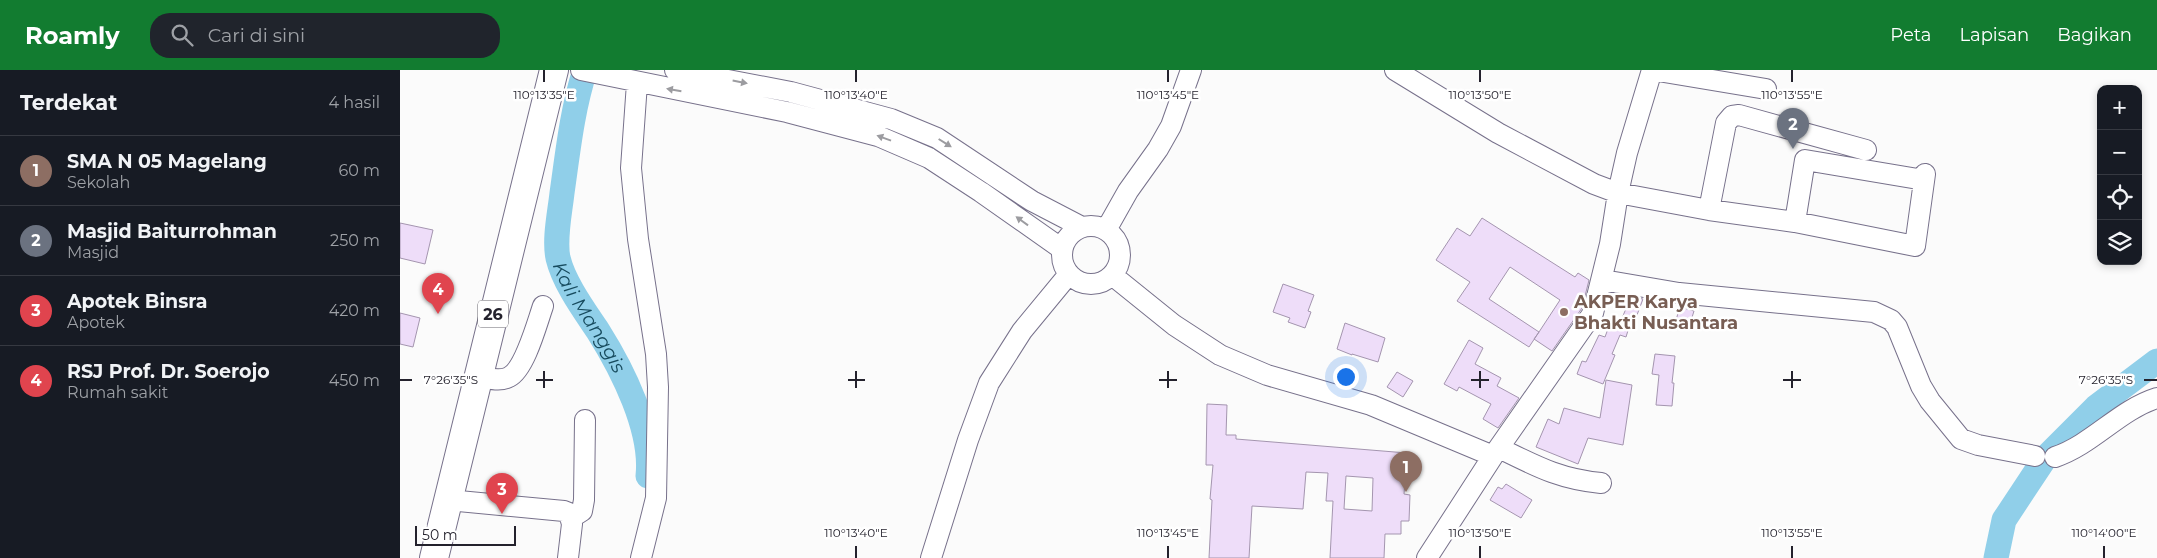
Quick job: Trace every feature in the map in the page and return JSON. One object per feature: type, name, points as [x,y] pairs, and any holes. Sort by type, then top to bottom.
[{"type":"highway","name":"26","points":[[434,558],[554,70]]},
{"type":"street","points":[[581,70],[637,83],[787,112],[878,136],[906,146],[929,158],[981,192],[1062,249]]},
{"type":"street","points":[[674,70],[791,92],[890,119],[938,138],[1032,201],[1082,227]]},
{"type":"street","points":[[1106,230],[1128,191],[1158,149],[1171,126],[1191,70]]},
{"type":"street","points":[[1395,70],[1498,133],[1594,184],[1618,193],[1710,210],[1795,222],[1915,246],[1925,177],[1805,160],[1795,222]]},
{"type":"street","points":[[1427,558],[1496,452],[1593,313],[1603,280],[1627,153],[1652,70],[1766,89]]},
{"type":"street","points":[[712,97],[713,77]]},
{"type":"street","points":[[637,83],[631,168],[638,239],[656,354],[658,387],[656,498],[641,558]]},
{"type":"street","points":[[1710,210],[1726,123],[1732,116],[1739,115],[1866,150]]},
{"type":"street","points":[[1090,226],[1106,230],[1117,243],[1120,251],[1120,260],[1112,275],[1095,284],[1086,283],[1069,274],[1062,258],[1062,249],[1069,236],[1082,227],[1090,226]]},
{"type":"street","points":[[931,558],[968,440],[989,382],[1022,331],[1069,274]]},
{"type":"street","points":[[1112,275],[1174,325],[1220,355],[1267,375],[1371,405],[1560,476],[1578,481],[1601,483]]},
{"type":"street","points":[[1603,280],[1678,293],[1862,310],[1883,315],[1891,320],[1896,327],[1921,386],[1930,400],[1961,439],[1978,445],[2045,457],[2080,446],[2134,408],[2157,398]]},
{"type":"street","points":[[478,377],[498,380],[509,377],[515,372],[523,359],[543,306]]},
{"type":"street","points":[[568,558],[572,518],[582,511],[584,500],[585,420]]},
{"type":"street","points":[[448,500],[564,511],[572,518]]},
{"type":"building","points":[[1482,218],[1575,277],[1578,273],[1589,280],[1582,308],[1552,351],[1534,339],[1529,347],[1457,301],[1470,282],[1436,260],[1457,228],[1470,236]],"holes":[[[1510,267],[1560,300],[1539,332],[1489,299]]]},
{"type":"building","points":[[400,223],[433,230],[425,264],[400,258]]},
{"type":"building","points":[[1283,284],[1314,295],[1308,311],[1311,312],[1305,328],[1288,322],[1290,318],[1273,312]]},
{"type":"building","points":[[1631,297],[1643,299],[1634,323],[1622,318]]},
{"type":"building","points":[[1680,307],[1694,311],[1689,327],[1675,323]]},
{"type":"building","points":[[400,313],[420,318],[413,347],[400,344]]},
{"type":"building","points":[[1612,318],[1630,324],[1626,337],[1620,335],[1612,354],[1615,355],[1603,384],[1577,374],[1582,361],[1586,362],[1599,335],[1605,337]]},
{"type":"building","points":[[1345,323],[1385,338],[1378,362],[1337,349]]},
{"type":"building","points":[[1469,340],[1483,348],[1475,364],[1501,378],[1497,386],[1519,398],[1498,428],[1483,419],[1491,404],[1459,387],[1457,391],[1444,384]]},
{"type":"building","points":[[1655,354],[1675,356],[1672,406],[1656,405],[1659,375],[1652,374]]},
{"type":"building","points":[[1397,372],[1413,381],[1403,397],[1387,387]]},
{"type":"building","points":[[1606,380],[1632,385],[1623,445],[1588,438],[1578,464],[1536,447],[1548,419],[1559,424],[1564,408],[1600,418]]},
{"type":"building","points":[[1207,404],[1227,405],[1226,435],[1236,435],[1236,439],[1407,453],[1404,494],[1410,495],[1409,521],[1401,521],[1401,534],[1385,534],[1384,558],[1330,558],[1333,501],[1326,501],[1328,473],[1306,472],[1303,509],[1252,506],[1249,558],[1209,558],[1212,500],[1210,499],[1213,465],[1206,465]],"holes":[[[1346,476],[1373,478],[1372,511],[1344,509]]]},
{"type":"building","points":[[1506,484],[1532,500],[1521,518],[1490,500],[1498,487],[1502,489]]},
{"type":"waterway","name":"Kali Manggis","points":[[585,70],[568,146],[558,226],[558,258],[570,287],[617,363],[634,400],[646,439],[648,476]]},
{"type":"waterway","points":[[1996,558],[2004,520],[2045,458],[2096,407],[2157,361]]},
{"type":"place","name":"Masjid Baiturrohman","points":[[1793,149]]},
{"type":"place","name":"AKPER Karya Bhakti Nusantara","points":[[1564,312]]},
{"type":"place","name":"RSJ Prof. Dr. Soerojo","points":[[438,314]]},
{"type":"place","name":"SMA N 05 Magelang","points":[[1406,492]]},
{"type":"place","name":"Apotek Binsra","points":[[502,514]]}]
